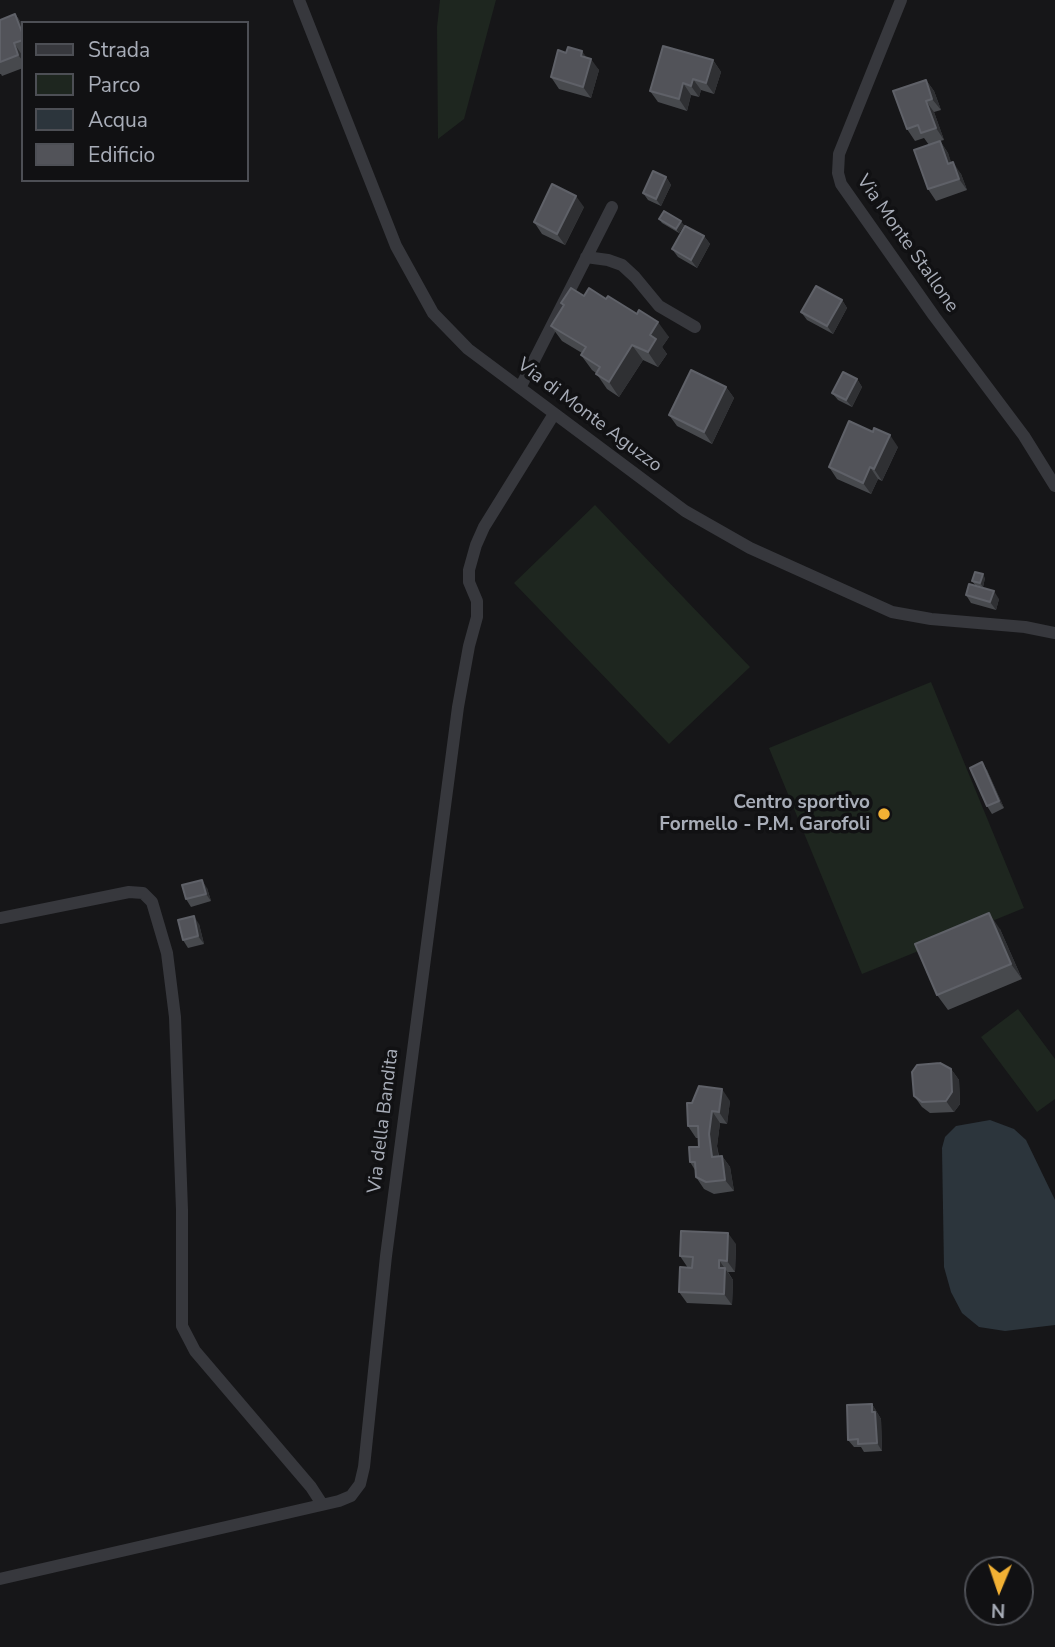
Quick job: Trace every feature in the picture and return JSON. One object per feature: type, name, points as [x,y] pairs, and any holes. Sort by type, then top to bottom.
[{"type":"street","name":"Via di Monte Aguzzo","points":[[299,0],[391,234],[433,313],[461,343],[653,488],[709,526],[750,548],[874,605],[914,617],[1025,627],[1055,634]]},
{"type":"street","name":"Via Monte Stallone","points":[[901,0],[839,154],[838,173],[841,184],[934,316],[1024,436],[1055,486]]},
{"type":"street","points":[[520,388],[612,207]]},
{"type":"street","points":[[586,257],[622,265],[662,309],[695,327]]},
{"type":"street","name":"Via della Bandita","points":[[0,1579],[339,1501],[351,1496],[360,1483],[364,1467],[386,1256],[454,735],[469,646],[477,617],[477,600],[469,582],[469,569],[484,527],[554,414]]},
{"type":"street","points":[[0,918],[129,892],[143,893],[152,902],[167,953],[175,1017],[182,1210],[182,1325],[188,1342],[195,1351],[312,1487],[322,1504]]},
{"type":"green space","points":[[440,0],[496,0],[464,119],[438,139],[437,27]]},
{"type":"green space","points":[[595,505],[750,667],[669,744],[514,583]]},
{"type":"green space","points":[[931,682],[1024,908],[862,974],[769,748]]},
{"type":"green space","points":[[1018,1009],[1055,1059],[1055,1099],[1037,1112],[981,1037]]},
{"type":"water","points":[[990,1120],[1014,1129],[1026,1140],[1055,1200],[1055,1325],[1005,1331],[979,1327],[962,1313],[951,1292],[944,1267],[942,1148],[945,1137],[956,1126]]},
{"type":"building","points":[[15,14],[21,30],[21,41],[14,43],[18,55],[0,62],[0,20]]},
{"type":"building","points":[[663,46],[713,60],[706,83],[693,79],[691,86],[683,83],[679,99],[650,91]]},
{"type":"building","points":[[568,47],[582,51],[581,56],[591,59],[583,87],[551,77],[558,50],[566,53]]},
{"type":"building","points":[[926,80],[932,99],[926,101],[936,128],[921,133],[918,125],[907,129],[893,91]]},
{"type":"building","points":[[940,141],[948,164],[953,162],[959,179],[928,189],[914,150]]},
{"type":"building","points":[[653,171],[666,177],[656,199],[643,193]]},
{"type":"building","points":[[552,184],[576,196],[557,234],[534,222]]},
{"type":"building","points":[[664,211],[681,221],[676,229],[659,219]]},
{"type":"building","points":[[685,226],[704,236],[691,260],[672,249]]},
{"type":"building","points":[[816,286],[842,300],[827,326],[801,312]]},
{"type":"building","points":[[571,288],[584,296],[589,288],[637,314],[639,310],[658,322],[650,335],[656,339],[648,352],[632,345],[609,382],[596,374],[600,367],[581,355],[586,347],[551,326]]},
{"type":"building","points":[[691,370],[726,387],[704,432],[669,415]]},
{"type":"building","points":[[843,372],[857,379],[846,400],[832,393]]},
{"type":"building","points":[[849,421],[873,432],[874,428],[890,435],[874,469],[870,467],[863,483],[829,467]]},
{"type":"building","points":[[975,572],[983,574],[980,583],[972,581]]},
{"type":"building","points":[[969,584],[994,591],[990,602],[966,595]]},
{"type":"building","points":[[982,762],[999,801],[987,806],[970,768]]},
{"type":"building","points":[[202,880],[206,894],[186,899],[182,885]]},
{"type":"building","points":[[989,913],[1011,964],[937,995],[915,944]]},
{"type":"building","points":[[194,916],[198,936],[183,940],[178,920]]},
{"type":"building","points":[[940,1063],[951,1069],[952,1092],[946,1101],[922,1102],[914,1096],[912,1072],[917,1065]]},
{"type":"building","points":[[699,1086],[722,1089],[719,1112],[712,1111],[709,1134],[712,1157],[722,1156],[725,1180],[706,1182],[696,1177],[695,1162],[690,1162],[689,1147],[699,1147],[698,1126],[688,1126],[687,1103],[692,1103]]},
{"type":"building","points":[[681,1231],[728,1233],[727,1261],[719,1260],[719,1268],[725,1268],[724,1294],[679,1292],[680,1267],[692,1268],[693,1257],[680,1256]]},
{"type":"building","points":[[872,1404],[877,1443],[858,1444],[858,1439],[848,1440],[847,1405]]},
{"type":"place","name":"Centro sportivo Formello - P.M. Garofoli","points":[[884,814]]}]
